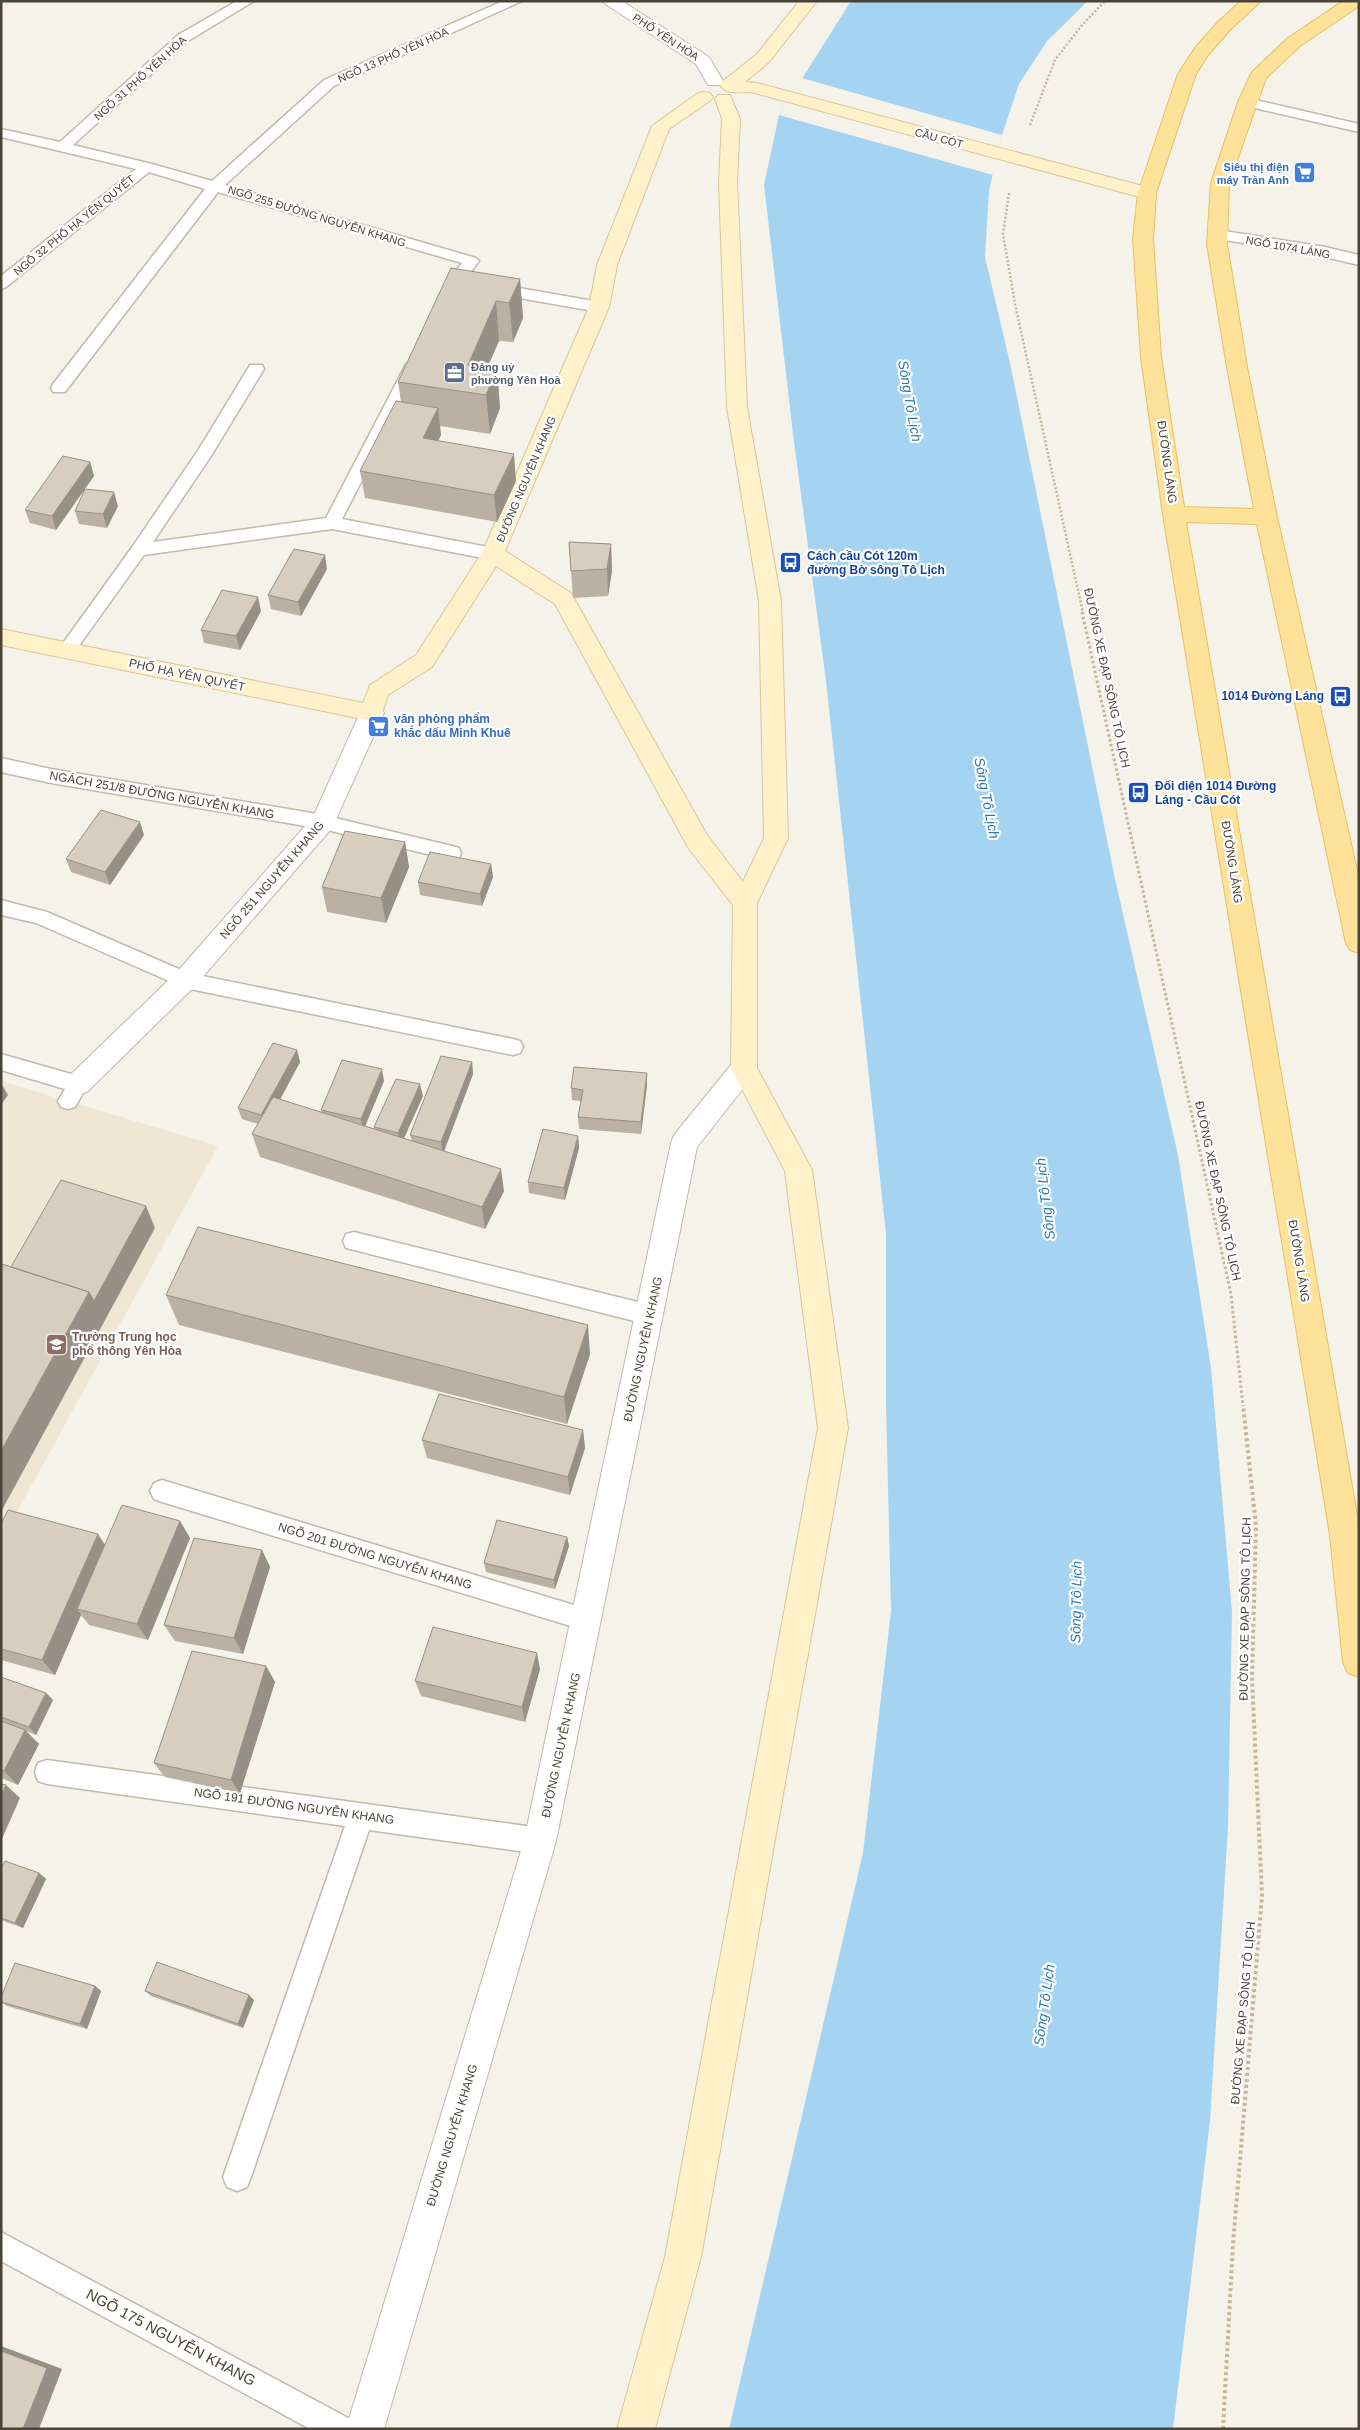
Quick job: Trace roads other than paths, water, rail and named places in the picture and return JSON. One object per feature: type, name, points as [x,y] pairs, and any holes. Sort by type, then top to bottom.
[{"type":"main road","name":"ĐƯỜNG NGUYỄN KHANG","points":[[746,903],[698,842],[563,599],[493,554],[598,307],[607,265],[661,126],[720,90],[763,58],[808,1]]},
{"type":"main road","name":"ĐƯỜNG LÁNG","points":[[1252,1],[1224,26],[1200,52],[1187,74],[1146,193],[1142,239],[1151,357],[1174,514],[1345,1535],[1359,1662]]},
{"type":"main road","points":[[1355,1],[1312,28],[1258,76],[1247,102],[1220,183],[1217,244],[1237,367],[1266,517],[1350,895],[1356,913],[1359,942]]},
{"type":"main road","name":"CẦU CÓT","points":[[720,90],[751,87],[1146,193]]},
{"type":"main road","points":[[636,2429],[683,2257],[833,1428],[798,1170],[744,1068],[746,903],[776,838],[776,828],[770,600],[737,407],[728,182],[731,119],[720,90]]},
{"type":"main road","points":[[1174,514],[1266,517]]},
{"type":"main road","name":"NGÕ 251 NGUYỄN KHANG","points":[[372,713],[378,691],[424,661],[493,554]]},
{"type":"main road","name":"PHỐ HẠ YÊN QUYẾT","points":[[1,637],[372,713]]},
{"type":"street","name":"PHỐ YÊN HÒA","points":[[610,1],[703,61],[720,90]]},
{"type":"street","name":"NGÕ 251 NGUYỄN KHANG","points":[[73,1093],[185,980],[324,822],[372,713]]},
{"type":"street","name":"ĐƯỜNG NGUYỄN KHANG","points":[[365,2429],[540,1841],[650,1315],[684,1142],[744,1068]]},
{"type":"lane","name":"NGÕ 31 PHỐ YÊN HÒA","points":[[64,146],[183,38],[247,1]]},
{"type":"lane","name":"NGÕ 13 PHỐ YÊN HÒA","points":[[60,388],[215,186],[329,84],[515,1]]},
{"type":"lane","points":[[1247,102],[1359,128]]},
{"type":"lane","name":"NGÕ 255 ĐƯỜNG NGUYỄN KHANG","points":[[1,133],[64,146],[148,167],[345,226],[471,261],[458,279]]},
{"type":"lane","name":"NGÕ 32 PHỐ HẠ YÊN QUYẾT","points":[[1,284],[148,167]]},
{"type":"lane","name":"NGÕ 1074 LÁNG","points":[[1218,235],[1325,252],[1359,260]]},
{"type":"lane","points":[[449,297],[458,279],[497,289],[598,307]]},
{"type":"lane","points":[[332,523],[417,358]]},
{"type":"lane","points":[[67,650],[139,550],[205,452],[256,369]]},
{"type":"lane","points":[[139,550],[332,523],[493,554]]},
{"type":"lane","name":"NGÁCH 251/8 ĐƯỜNG NGUYỄN KHANG","points":[[1,765],[51,776],[324,822],[452,853]]},
{"type":"lane","points":[[1,907],[40,917],[185,980],[513,1047]]},
{"type":"lane","points":[[1,1062],[73,1093]]},
{"type":"lane","points":[[354,1241],[650,1315]]},
{"type":"lane","name":"NGÕ 201 ĐƯỜNG NGUYỄN KHANG","points":[[162,1491],[587,1620]]},
{"type":"lane","name":"NGÕ 191 ĐƯỜNG NGUYỄN KHANG","points":[[47,1772],[540,1841]]},
{"type":"lane","points":[[236,2177],[361,1816]]},
{"type":"lane","name":"NGÕ 175 NGUYỄN KHANG","points":[[1,2246],[340,2429]]},
{"type":"water","name":"Sông Tô Lịch","points":[[851,1],[1088,1],[1047,41],[1019,84],[1002,135],[989,191],[985,257],[1010,363],[1115,879],[1178,1155],[1211,1368],[1232,1612],[1228,1827],[1210,2121],[1173,2429],[729,2429],[863,1853],[891,1611],[886,1404],[886,1234],[826,681],[794,442],[764,185],[779,115]]},
{"type":"place","name":"Siêu thị điện máy Trần Anh","points":[[1305,173]]},
{"type":"place","name":"Đảng uỷ phường Yên Hoà","points":[[455,373]]},
{"type":"place","name":"Cách cầu Cót 120m đường Bờ sông Tô Lịch","points":[[791,563]]},
{"type":"place","name":"1014 Đường Láng","points":[[1340,696]]},
{"type":"place","name":"văn phòng phẩm khắc dấu Minh Khuê","points":[[378,726]]},
{"type":"place","name":"Đối diện 1014 Đường Láng - Cầu Cót","points":[[1139,793]]},
{"type":"place","name":"Trường Trung học phổ thông Yên Hòa","points":[[56,1344]]}]
